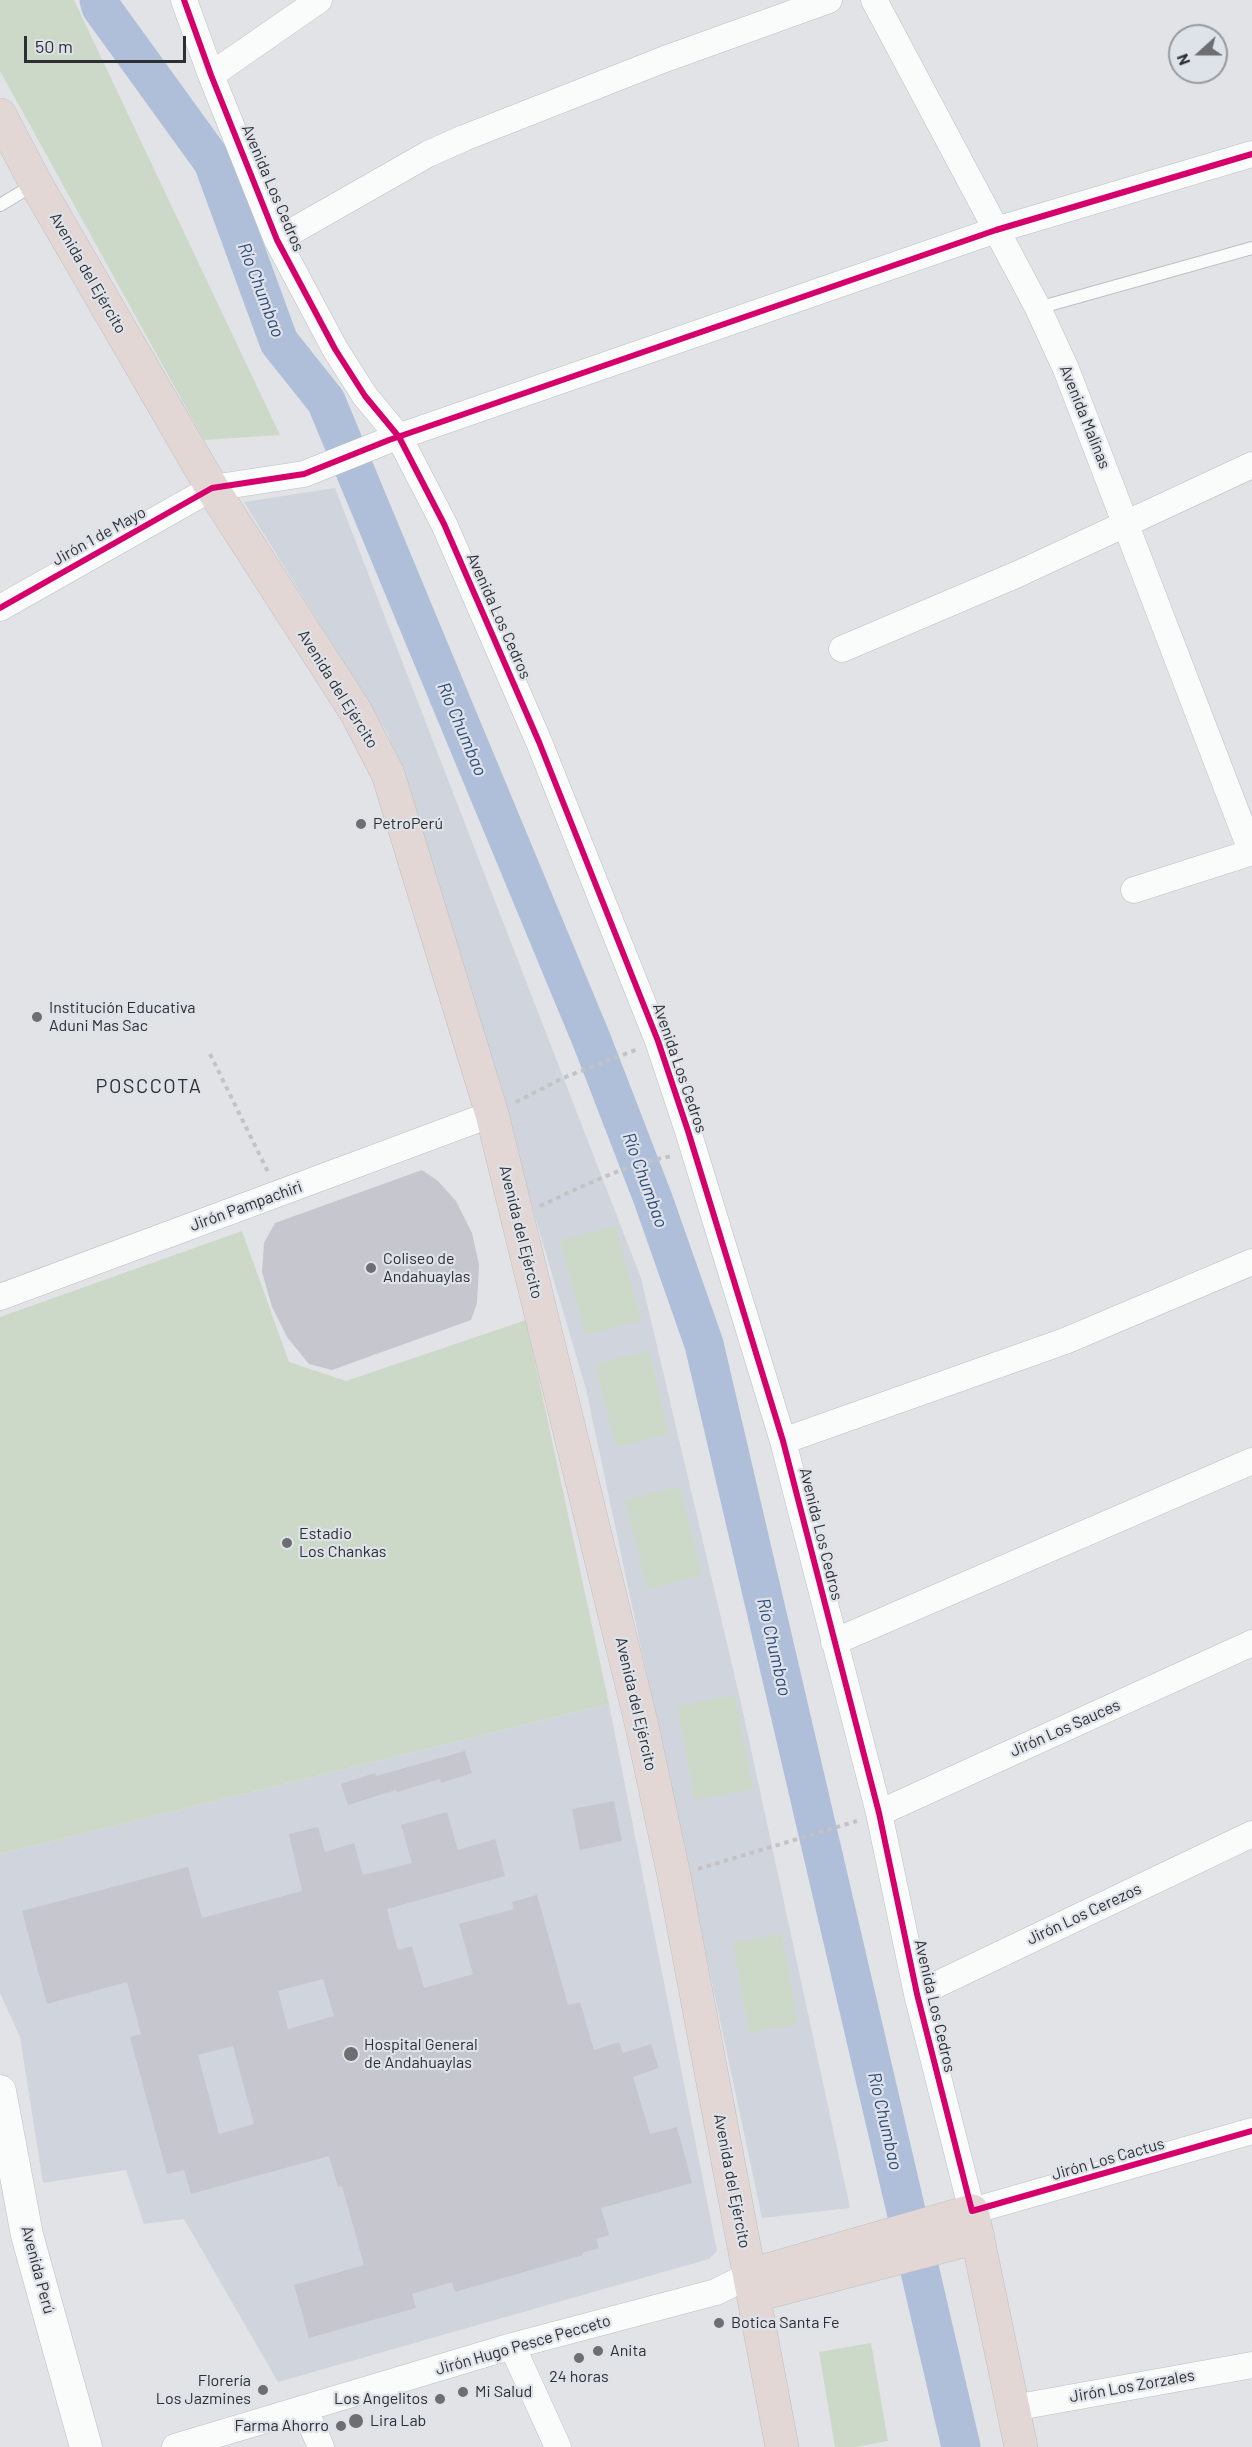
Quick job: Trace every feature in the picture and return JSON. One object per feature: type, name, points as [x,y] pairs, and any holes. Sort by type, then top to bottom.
[{"type":"highway","name":"Avenida del Ejército","points":[[4,132],[212,488],[356,712],[388,774],[492,1114],[638,1711],[674,1876],[782,2447]]},
{"type":"highway","name":"Jirón Hugo Pesce Pecceto","points":[[751,2285],[966,2227]]},
{"type":"highway","name":"Avenida Los Cedros","points":[[966,2227],[1021,2447]]},
{"type":"street","name":"Avenida Los Cedros","points":[[184,0],[211,75],[277,240],[341,358],[364,396],[394,438],[444,524],[539,742],[658,1041],[783,1441],[879,1812],[966,2227]]},
{"type":"street","points":[[211,75],[319,0]]},
{"type":"street","points":[[277,240],[428,154],[464,138],[665,58],[829,0]]},
{"type":"street","name":"Avenida Malinas","points":[[874,0],[1038,308],[1066,369],[1252,852]]},
{"type":"street","points":[[212,488],[304,474],[394,438],[996,230],[1252,154]]},
{"type":"street","points":[[842,650],[1018,574],[1252,465]]},
{"type":"street","name":"Jirón 1 de Mayo","points":[[0,608],[212,488]]},
{"type":"street","points":[[1134,890],[1252,852]]},
{"type":"street","name":"Jirón Pampachiri","points":[[0,1297],[492,1114]]},
{"type":"street","points":[[783,1441],[1065,1341],[1252,1262]]},
{"type":"street","points":[[834,1642],[1252,1461]]},
{"type":"street","name":"Jirón Los Sauces","points":[[879,1812],[1252,1643]]},
{"type":"street","name":"Jirón Los Cerezos","points":[[917,1994],[1252,1834]]},
{"type":"street","name":"Avenida Perú","points":[[0,2091],[27,2235],[86,2447]]},
{"type":"street","name":"Jirón Los Cactus","points":[[966,2227],[1252,2132]]},
{"type":"street","name":"Jirón Hugo Pesce Pecceto","points":[[175,2447],[512,2346],[716,2292],[751,2285]]},
{"type":"street","points":[[512,2346],[558,2447]]},
{"type":"street","name":"Jirón Los Zorzales","points":[[1013,2408],[1252,2365]]},
{"type":"street","points":[[304,2408],[321,2447]]},
{"type":"lane","points":[[0,205],[36,184]]},
{"type":"lane","points":[[1038,308],[1252,248]]},
{"type":"path","points":[[210,1054],[279,1193]]},
{"type":"path","points":[[492,1114],[563,1078],[615,1058]]},
{"type":"path","points":[[518,1216],[601,1178],[652,1159]]},
{"type":"path","points":[[674,1876],[844,1825]]},
{"type":"shaded area","points":[[335,488],[641,1278],[741,1703],[850,2208],[762,2218],[586,1389],[468,990],[388,734],[244,502]]},
{"type":"shaded area","name":"Hospital General de Andahuaylas","points":[[609,1704],[717,2251],[709,2259],[278,2382],[184,2219],[144,2224],[126,2170],[43,2183],[20,2037],[0,1993],[0,1854]]},
{"type":"green space","points":[[0,0],[74,0],[280,435],[204,440],[0,71]]},
{"type":"green space","points":[[616,1226],[641,1321],[585,1335],[560,1240]]},
{"type":"green space","name":"Estadio Los Chankas","points":[[242,1231],[289,1362],[346,1381],[526,1320],[609,1704],[0,1854],[0,1317]]},
{"type":"green space","points":[[649,1351],[669,1434],[616,1447],[595,1364]]},
{"type":"green space","points":[[680,1486],[702,1575],[647,1589],[625,1500]]},
{"type":"green space","points":[[735,1695],[753,1789],[695,1800],[677,1706]]},
{"type":"green space","points":[[782,1934],[798,2024],[749,2033],[733,1942]]},
{"type":"green space","points":[[871,2343],[888,2441],[855,2447],[835,2447],[819,2352]]},
{"type":"building","name":"Coliseo de Andahuaylas","points":[[422,1170],[438,1181],[456,1201],[472,1233],[479,1265],[477,1303],[471,1320],[332,1370],[309,1364],[287,1337],[272,1307],[262,1272],[264,1243],[275,1223]]},
{"type":"building","points":[[465,1751],[472,1773],[441,1783],[440,1779],[397,1792],[396,1790],[348,1805],[341,1784],[375,1773],[376,1776]]},
{"type":"building","points":[[614,1801],[622,1841],[580,1850],[572,1809]]},
{"type":"building","points":[[447,1812],[458,1850],[495,1839],[505,1876],[387,1909],[398,1950],[412,1946],[424,1988],[473,1974],[459,1924],[514,1909],[512,1902],[537,1895],[568,2005],[580,2002],[594,2050],[619,2042],[623,2053],[651,2044],[659,2068],[633,2077],[650,2134],[677,2127],[692,2183],[601,2208],[609,2235],[596,2239],[599,2248],[582,2253],[583,2255],[455,2292],[452,2282],[412,2294],[416,2308],[309,2338],[294,2285],[364,2265],[342,2186],[338,2187],[329,2156],[191,2194],[184,2170],[167,2174],[130,2037],[141,2034],[127,1982],[47,2004],[22,1911],[188,1867],[202,1918],[302,1891],[289,1834],[318,1827],[325,1852],[354,1843],[363,1875],[412,1863],[401,1825]],"holes":[[[323,1979],[334,2016],[288,2029],[278,1991]],[[233,2046],[254,2124],[219,2134],[198,2055]]]},
{"type":"waterway","name":"Río Chumbao","points":[[99,0],[101,7],[213,162],[279,342],[326,401],[592,1041],[653,1199],[704,1344],[961,2447]]},
{"type":"cycle path","points":[[184,0],[211,75],[277,240],[335,349],[365,396],[399,437],[444,524],[539,742],[658,1041],[783,1441],[879,1813],[917,1994],[972,2211],[1252,2131]]},
{"type":"cycle path","points":[[0,608],[212,488],[304,474],[389,440],[996,230],[1252,154]]},
{"type":"place","name":"PetroPerú","points":[[361,824]]},
{"type":"place","name":"Institución Educativa Aduni Mas Sac","points":[[37,1017]]},
{"type":"place","name":"Coliseo de Andahuaylas","points":[[371,1268]]},
{"type":"place","name":"Estadio Los Chankas","points":[[287,1543]]},
{"type":"place","name":"Hospital General de Andahuaylas","points":[[351,2054]]},
{"type":"place","name":"Botica Santa Fe","points":[[719,2323]]},
{"type":"place","name":"Anita","points":[[598,2351]]},
{"type":"place","name":"24 horas","points":[[579,2358]]},
{"type":"place","name":"Florería Los Jazmines","points":[[263,2390]]},
{"type":"place","name":"Mi Salud","points":[[463,2392]]},
{"type":"place","name":"Los Angelitos","points":[[440,2399]]},
{"type":"place","name":"Lira Lab","points":[[356,2421]]},
{"type":"place","name":"Farma Ahorro","points":[[341,2426]]},
{"type":"district","name":"POSCCOTA","points":[[149,1086]]}]
